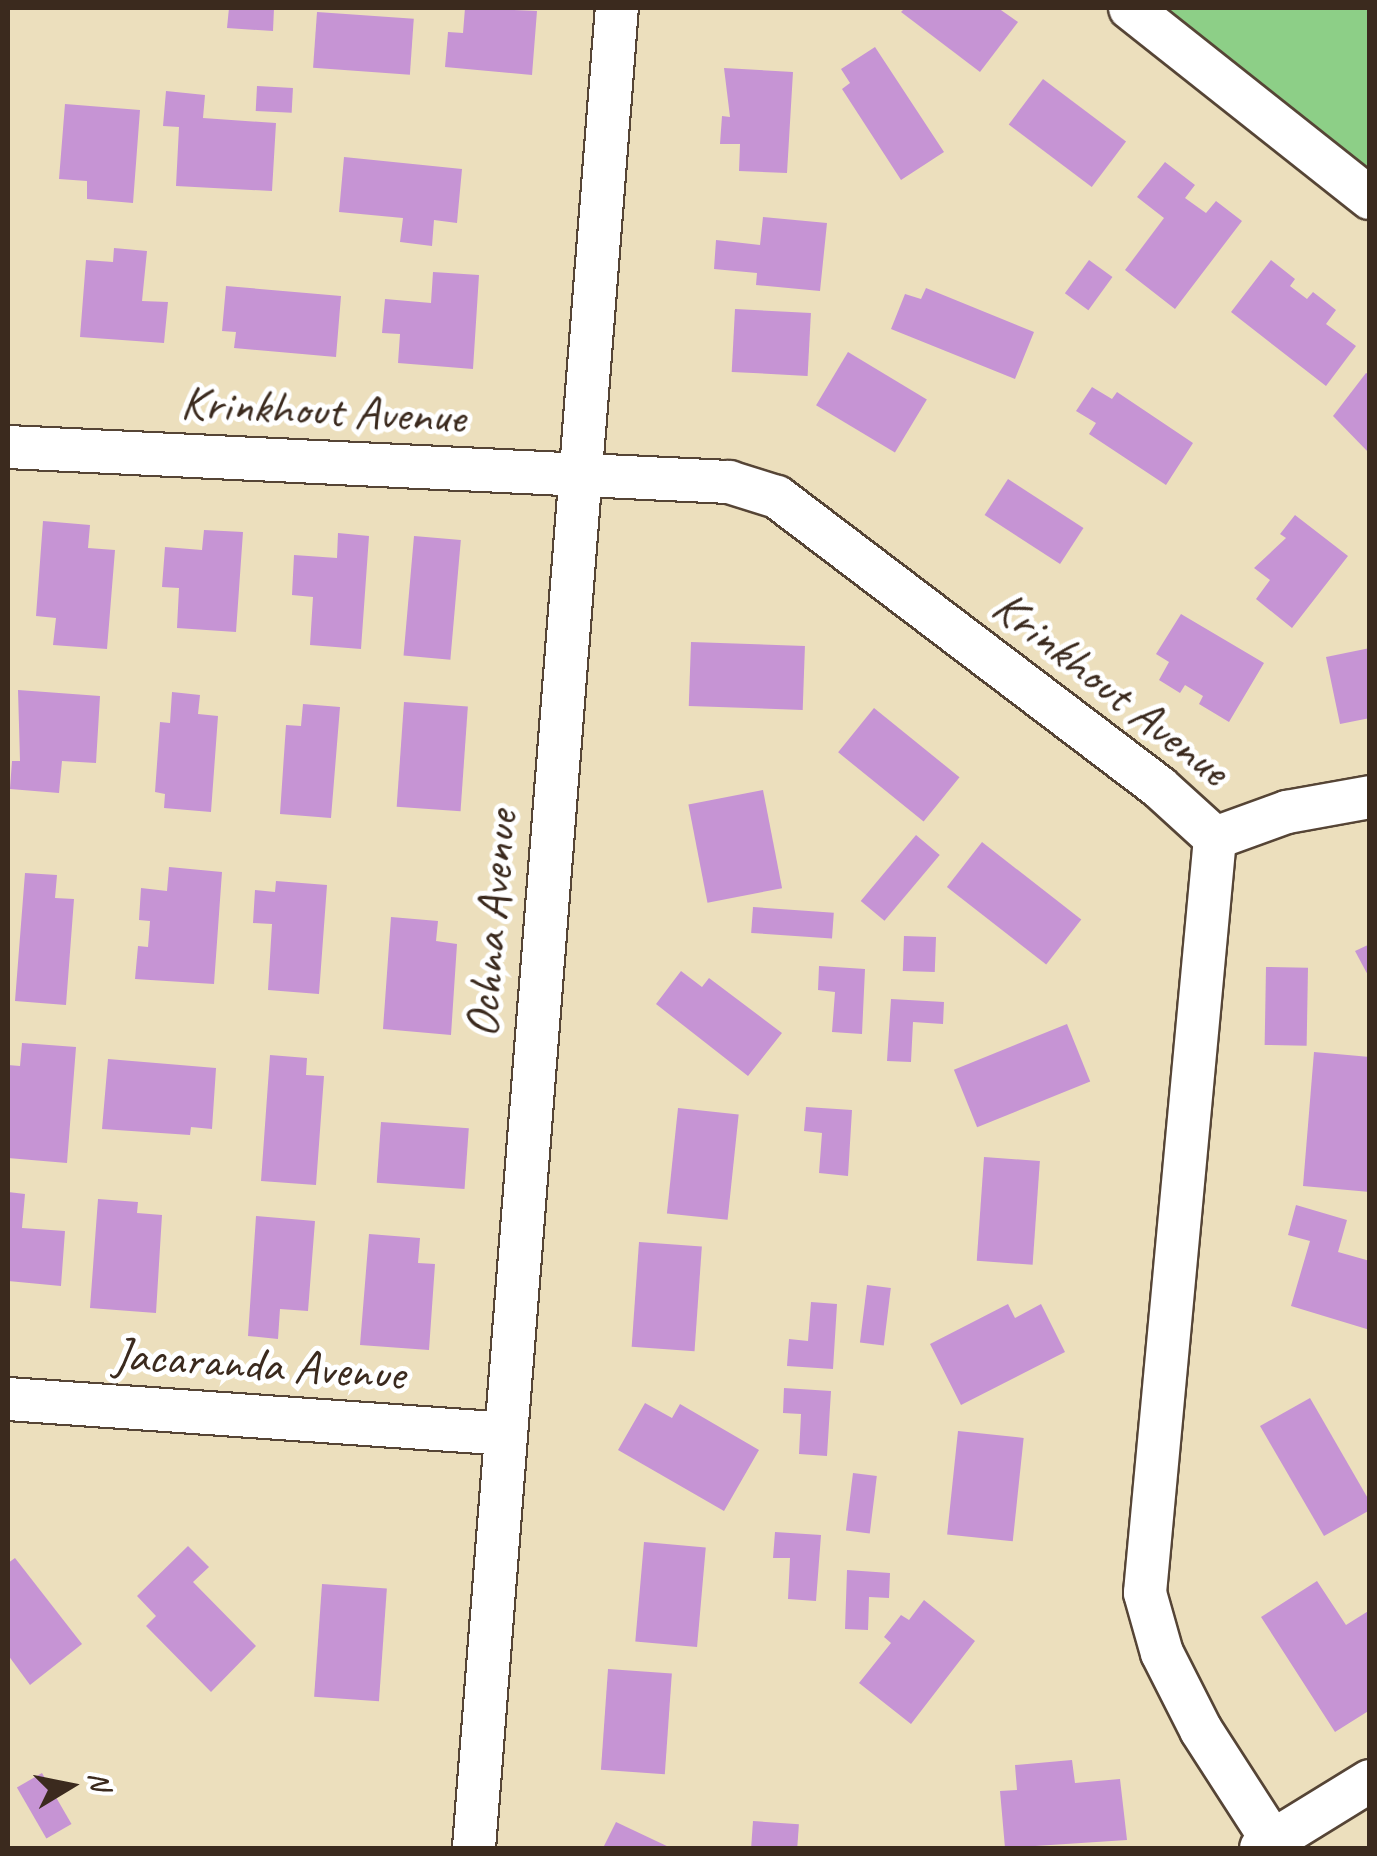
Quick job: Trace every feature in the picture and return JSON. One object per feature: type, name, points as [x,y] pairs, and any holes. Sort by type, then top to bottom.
[{"type":"street","name":"Ochna Avenue","points":[[474,1848],[616,8]]},
{"type":"street","points":[[1130,8],[1370,198]]},
{"type":"street","name":"Krinkhout Avenue","points":[[8,447],[729,482],[776,497],[1159,787],[1214,838],[1145,1594],[1170,1668],[1266,1844]]},
{"type":"street","points":[[1214,838],[1286,812],[1370,797]]},
{"type":"street","name":"Jacaranda Avenue","points":[[8,1399],[504,1434]]},
{"type":"street","points":[[1266,1844],[1370,1781]]},
{"type":"green space","points":[[1150,8],[1369,8],[1369,181]]},
{"type":"building","points":[[229,8],[274,8],[273,31],[227,28]]},
{"type":"building","points":[[465,8],[537,11],[532,75],[445,67],[448,32],[463,33]]},
{"type":"building","points":[[905,8],[998,8],[1018,22],[980,72],[901,12]]},
{"type":"building","points":[[317,12],[414,19],[410,75],[313,68]]},
{"type":"building","points":[[875,47],[944,152],[901,180],[842,89],[850,83],[841,69]]},
{"type":"building","points":[[724,68],[793,72],[787,173],[739,171],[740,144],[720,144],[722,116],[730,117]]},
{"type":"building","points":[[1043,79],[1126,142],[1092,187],[1009,125]]},
{"type":"building","points":[[257,86],[293,88],[292,113],[256,111]]},
{"type":"building","points":[[166,91],[205,95],[203,118],[276,123],[272,191],[176,186],[179,127],[163,126]]},
{"type":"building","points":[[65,104],[140,110],[133,203],[87,199],[87,181],[59,179]]},
{"type":"building","points":[[344,157],[462,169],[457,223],[434,220],[432,246],[400,242],[403,218],[339,212]]},
{"type":"building","points":[[1165,162],[1195,185],[1185,198],[1206,213],[1216,201],[1242,221],[1175,309],[1125,270],[1164,218],[1137,197]]},
{"type":"building","points":[[763,217],[827,223],[820,291],[756,285],[757,273],[714,269],[716,240],[760,245]]},
{"type":"building","points":[[114,248],[147,251],[142,301],[168,302],[164,343],[80,337],[86,260],[113,262]]},
{"type":"building","points":[[1089,260],[1112,277],[1088,310],[1065,293]]},
{"type":"building","points":[[1271,260],[1295,279],[1290,286],[1307,299],[1313,292],[1336,310],[1326,324],[1356,346],[1326,386],[1231,312]]},
{"type":"building","points":[[433,272],[479,275],[473,369],[398,363],[400,334],[382,333],[385,299],[431,303]]},
{"type":"building","points":[[226,286],[341,296],[336,357],[234,348],[236,332],[222,331]]},
{"type":"building","points":[[926,288],[1034,332],[1015,379],[891,329],[905,294],[921,299]]},
{"type":"building","points":[[735,309],[811,313],[808,376],[732,372]]},
{"type":"building","points":[[848,352],[927,399],[895,453],[816,405]]},
{"type":"building","points":[[1366,373],[1370,375],[1370,454],[1333,416]]},
{"type":"building","points":[[1092,387],[1112,399],[1117,392],[1193,443],[1166,485],[1089,434],[1096,423],[1076,411]]},
{"type":"building","points":[[1008,479],[1083,528],[1060,564],[985,515]]},
{"type":"building","points":[[1295,515],[1348,556],[1292,628],[1256,599],[1270,580],[1254,568],[1286,538],[1280,534]]},
{"type":"building","points":[[43,521],[90,525],[88,548],[115,550],[107,649],[53,645],[56,618],[36,616]]},
{"type":"building","points":[[204,530],[243,532],[236,632],[177,628],[179,588],[162,587],[165,547],[202,550]]},
{"type":"building","points":[[338,533],[369,536],[361,649],[310,645],[313,597],[292,595],[294,555],[337,558]]},
{"type":"building","points":[[414,536],[461,540],[450,660],[404,656]]},
{"type":"building","points":[[1181,614],[1264,663],[1229,722],[1199,704],[1203,696],[1185,685],[1180,693],[1159,680],[1169,662],[1156,654]]},
{"type":"building","points":[[691,642],[805,646],[803,710],[689,706]]},
{"type":"building","points":[[1370,648],[1370,718],[1340,724],[1326,657]]},
{"type":"building","points":[[18,690],[100,696],[96,763],[62,761],[59,793],[10,789],[12,761],[20,761]]},
{"type":"building","points":[[172,692],[200,695],[198,714],[218,716],[211,812],[164,808],[165,794],[155,792],[160,722],[170,723]]},
{"type":"building","points":[[404,702],[468,706],[461,811],[397,807]]},
{"type":"building","points":[[303,704],[340,707],[331,818],[280,814],[286,725],[301,726]]},
{"type":"building","points":[[874,708],[959,777],[924,822],[838,752]]},
{"type":"building","points":[[763,790],[782,888],[707,903],[688,805]]},
{"type":"building","points":[[916,835],[940,855],[884,921],[861,901]]},
{"type":"building","points":[[982,842],[1081,920],[1046,964],[947,887]]},
{"type":"building","points":[[169,867],[222,872],[214,984],[135,979],[138,946],[148,947],[150,921],[139,920],[141,888],[167,891]]},
{"type":"building","points":[[25,873],[57,875],[55,898],[74,899],[66,1005],[15,1001]]},
{"type":"building","points":[[276,881],[327,885],[319,994],[268,990],[272,924],[253,923],[255,890],[275,892]]},
{"type":"building","points":[[753,907],[834,913],[832,939],[751,933]]},
{"type":"building","points":[[391,917],[438,921],[436,941],[457,944],[451,1035],[383,1029]]},
{"type":"building","points":[[904,936],[936,937],[935,972],[903,971]]},
{"type":"building","points":[[1370,944],[1370,979],[1355,951]]},
{"type":"building","points":[[819,966],[865,969],[862,1034],[832,1032],[835,992],[818,990]]},
{"type":"building","points":[[1266,967],[1308,968],[1307,1046],[1265,1045]]},
{"type":"building","points":[[681,971],[702,987],[709,978],[782,1033],[748,1076],[656,1004]]},
{"type":"building","points":[[891,999],[944,1002],[943,1024],[913,1022],[911,1062],[887,1061]]},
{"type":"building","points":[[1067,1024],[1090,1081],[977,1127],[954,1070]]},
{"type":"building","points":[[22,1043],[76,1047],[67,1163],[8,1158],[8,1065],[20,1066]]},
{"type":"building","points":[[1314,1052],[1370,1057],[1370,1192],[1303,1186]]},
{"type":"building","points":[[270,1055],[307,1058],[306,1075],[324,1076],[316,1185],[261,1181]]},
{"type":"building","points":[[108,1059],[216,1068],[212,1129],[191,1127],[190,1135],[102,1129]]},
{"type":"building","points":[[806,1107],[852,1110],[848,1176],[819,1173],[822,1133],[804,1131]]},
{"type":"building","points":[[678,1108],[739,1114],[728,1220],[667,1213]]},
{"type":"building","points":[[381,1122],[469,1128],[465,1189],[377,1183]]},
{"type":"building","points":[[984,1157],[1040,1161],[1033,1265],[977,1261]]},
{"type":"building","points":[[8,1192],[25,1194],[22,1228],[65,1231],[61,1286],[8,1281]]},
{"type":"building","points":[[98,1199],[138,1202],[137,1213],[162,1215],[156,1313],[90,1308]]},
{"type":"building","points":[[1296,1205],[1347,1220],[1338,1252],[1370,1261],[1370,1330],[1291,1306],[1310,1241],[1288,1235]]},
{"type":"building","points":[[256,1216],[315,1221],[308,1311],[280,1309],[278,1339],[248,1336]]},
{"type":"building","points":[[369,1234],[420,1238],[418,1263],[435,1264],[429,1350],[360,1345]]},
{"type":"building","points":[[639,1242],[702,1246],[695,1351],[632,1347]]},
{"type":"building","points":[[867,1285],[891,1288],[884,1345],[860,1343]]},
{"type":"building","points":[[811,1302],[837,1304],[833,1369],[787,1366],[789,1339],[808,1341]]},
{"type":"building","points":[[1008,1304],[1015,1318],[1041,1304],[1065,1352],[961,1405],[930,1344]]},
{"type":"building","points":[[784,1388],[831,1391],[827,1456],[799,1454],[801,1414],[783,1413]]},
{"type":"building","points":[[1310,1398],[1370,1502],[1370,1510],[1324,1536],[1260,1426]]},
{"type":"building","points":[[645,1403],[672,1418],[680,1404],[759,1450],[724,1511],[618,1450]]},
{"type":"building","points":[[958,1431],[1024,1438],[1013,1541],[947,1534]]},
{"type":"building","points":[[853,1473],[877,1476],[870,1533],[846,1531]]},
{"type":"building","points":[[775,1532],[821,1535],[816,1601],[788,1599],[790,1558],[773,1558]]},
{"type":"building","points":[[644,1542],[706,1547],[697,1647],[635,1642]]},
{"type":"building","points":[[188,1546],[209,1567],[193,1582],[256,1646],[211,1692],[146,1626],[156,1616],[137,1596]]},
{"type":"building","points":[[15,1558],[82,1644],[30,1685],[8,1655],[8,1563]]},
{"type":"building","points":[[847,1570],[890,1573],[889,1598],[869,1597],[868,1630],[845,1629]]},
{"type":"building","points":[[1317,1581],[1346,1625],[1370,1610],[1370,1710],[1335,1732],[1261,1617]]},
{"type":"building","points":[[322,1584],[387,1589],[379,1701],[314,1697]]},
{"type":"building","points":[[924,1600],[975,1641],[911,1724],[859,1683],[891,1643],[884,1637],[901,1615],[909,1620]]},
{"type":"building","points":[[608,1669],[672,1673],[665,1774],[601,1770]]},
{"type":"building","points":[[1072,1760],[1075,1783],[1120,1779],[1127,1840],[1005,1848],[1000,1791],[1017,1790],[1015,1765]]},
{"type":"building","points":[[42,1773],[72,1824],[46,1839],[17,1788]]},
{"type":"building","points":[[753,1821],[799,1824],[797,1848],[751,1846]]},
{"type":"building","points":[[616,1822],[671,1848],[603,1848]]}]
